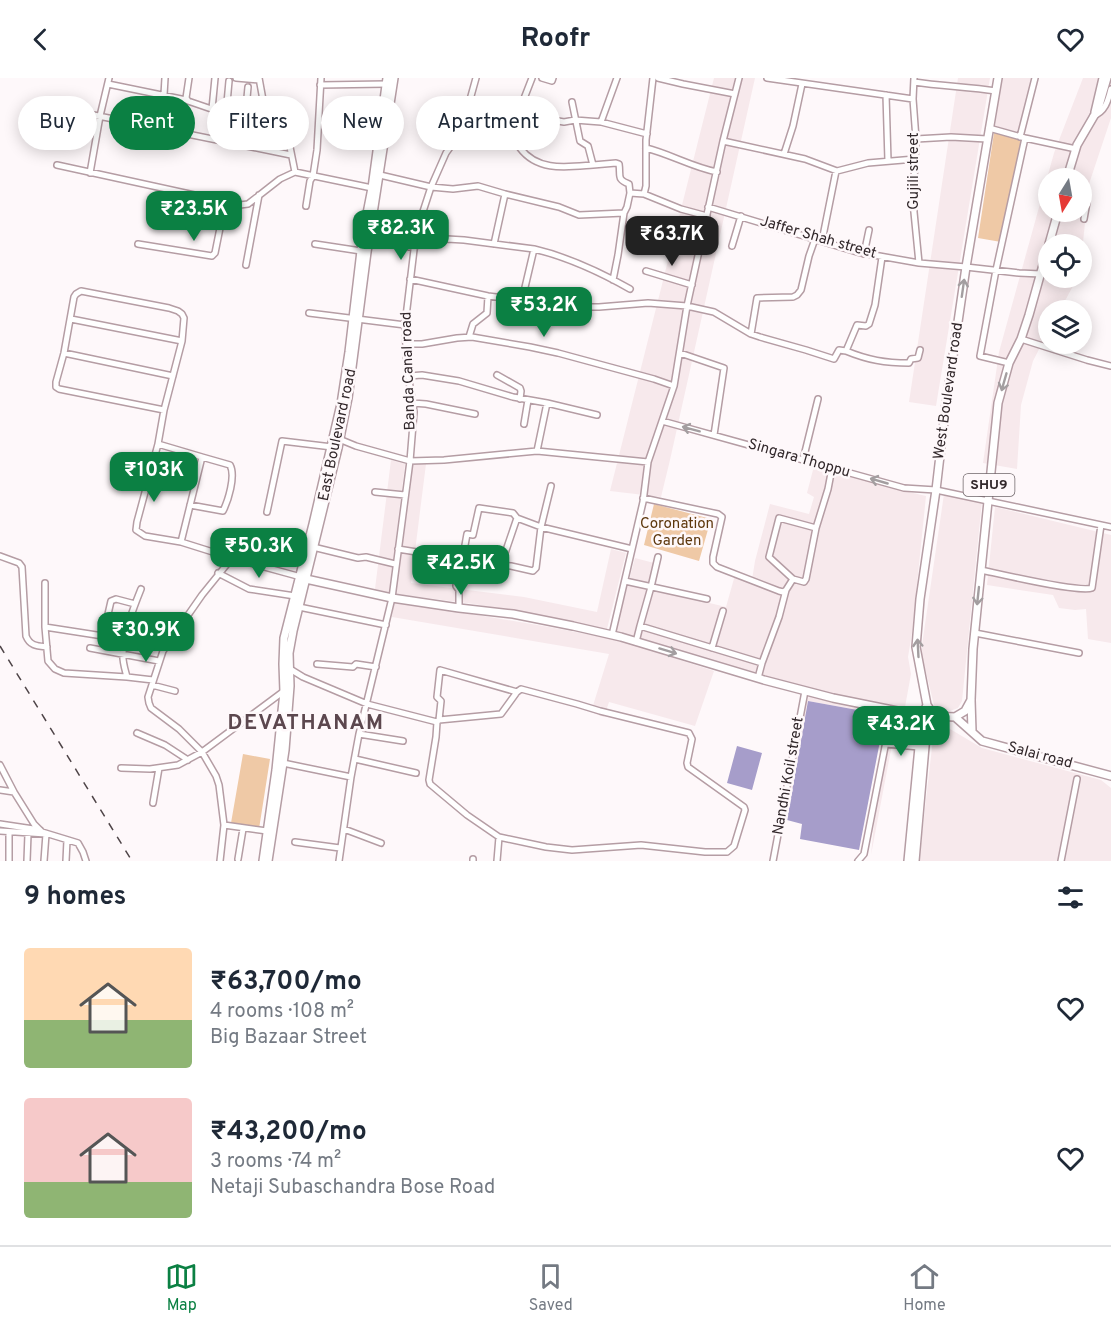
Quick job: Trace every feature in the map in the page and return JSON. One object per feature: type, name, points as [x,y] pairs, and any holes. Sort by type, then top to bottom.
[{"type":"main road","name":"East Boulevard road","points":[[268,861],[283,763],[290,686],[289,653],[303,578],[313,548],[354,366],[356,318],[394,78]]},
{"type":"main road","name":"West Boulevard road","points":[[927,705],[916,647],[921,599],[966,267],[998,78]]},
{"type":"main road","points":[[1070,168],[1076,149],[1098,109],[1107,78]]},
{"type":"main road","points":[[263,861],[284,692],[285,638],[295,596],[303,578],[350,352],[356,318],[361,251],[387,81]]},
{"type":"main road","name":"SHU9","points":[[972,731],[971,700],[975,633],[998,403],[1009,363],[1029,315],[1038,284]]},
{"type":"main road","points":[[303,578],[392,597],[513,614],[573,626],[612,635],[805,691],[922,716]]},
{"type":"main road","points":[[915,861],[928,720],[934,716],[955,717],[964,711],[971,700]]},
{"type":"main road","points":[[927,705],[934,716]]},
{"type":"main road","points":[[908,861],[922,716],[927,705]]},
{"type":"main road","name":"Salai road","points":[[955,717],[982,741],[1110,775]]},
{"type":"street","points":[[164,95],[165,78]]},
{"type":"street","points":[[187,96],[189,78]]},
{"type":"street","points":[[213,96],[215,78]]},
{"type":"street","points":[[236,78],[259,79],[262,96]]},
{"type":"street","name":"Banda Canal road","points":[[471,96],[476,78]]},
{"type":"street","points":[[525,96],[532,78]]},
{"type":"street","points":[[542,78],[552,81],[553,78]]},
{"type":"street","points":[[602,122],[617,78]]},
{"type":"street","points":[[645,194],[646,134],[653,78]]},
{"type":"street","points":[[658,78],[683,81],[735,94]]},
{"type":"street","points":[[612,635],[643,498],[648,462],[674,386],[687,306],[739,78]]},
{"type":"street","points":[[767,78],[913,99]]},
{"type":"street","points":[[1009,363],[980,356],[1035,78]]},
{"type":"street","points":[[1102,78],[1093,116],[1104,110],[1111,89]]},
{"type":"street","points":[[914,80],[934,85],[964,86],[996,91]]},
{"type":"street","name":"Gujili street","points":[[914,80],[916,139],[913,202],[919,263]]},
{"type":"street","points":[[90,173],[108,81],[168,96]]},
{"type":"street","points":[[228,96],[229,81]]},
{"type":"street","points":[[306,206],[310,182],[314,176],[320,81],[387,81]]},
{"type":"street","points":[[783,154],[793,126],[802,84]]},
{"type":"street","points":[[247,96],[248,87]]},
{"type":"street","points":[[886,95],[888,161]]},
{"type":"street","points":[[572,102],[580,142],[588,146],[593,165]]},
{"type":"street","points":[[97,115],[291,155]]},
{"type":"street","points":[[560,121],[602,122],[646,134]]},
{"type":"street","points":[[989,128],[1076,149]]},
{"type":"street","points":[[916,139],[951,137],[987,139]]},
{"type":"street","points":[[723,141],[805,159],[836,171],[862,164],[915,159]]},
{"type":"street","points":[[646,148],[717,172]]},
{"type":"street","points":[[290,150],[296,172]]},
{"type":"street","name":"Banda Canal road","points":[[339,861],[359,734],[392,597],[410,461],[414,412],[407,368],[405,325],[414,245],[431,187],[448,150]]},
{"type":"street","points":[[521,150],[543,165],[554,167],[619,164],[620,179],[629,185],[630,193],[624,213],[614,280]]},
{"type":"street","points":[[57,165],[240,205],[248,204],[280,179],[296,172],[372,188]]},
{"type":"street","points":[[822,241],[836,171]]},
{"type":"street","points":[[380,175],[431,187],[456,189],[476,186],[559,207],[579,215],[624,213]]},
{"type":"street","points":[[630,193],[645,194],[681,209],[707,216]]},
{"type":"street","points":[[494,244],[505,194]]},
{"type":"street","points":[[246,265],[259,195]]},
{"type":"street","points":[[138,244],[212,256],[215,253],[225,203]]},
{"type":"street","points":[[248,204],[255,214]]},
{"type":"street","name":"Jaffer Shah street","points":[[708,207],[864,254],[919,263],[1038,274]]},
{"type":"street","points":[[732,246],[741,216]]},
{"type":"street","points":[[864,254],[868,230]]},
{"type":"street","points":[[371,234],[409,247],[447,239],[534,249],[567,259],[630,289]]},
{"type":"street","points":[[751,334],[757,298],[793,297],[801,290],[815,239]]},
{"type":"street","points":[[315,244],[361,251]]},
{"type":"street","points":[[522,300],[534,249]]},
{"type":"street","points":[[846,351],[856,326],[869,324],[875,305],[882,257]]},
{"type":"street","points":[[646,271],[692,285]]},
{"type":"street","points":[[410,279],[488,296],[574,307],[648,303],[687,306],[714,312],[751,334],[832,359],[839,350],[882,362],[909,363],[911,359],[918,358],[920,350]]},
{"type":"street","points":[[164,410],[56,387],[75,295],[81,291],[169,308],[178,311],[184,318],[182,341],[136,530],[146,536],[181,542],[303,578]]},
{"type":"street","points":[[469,337],[473,324],[487,313],[488,296]]},
{"type":"street","points":[[309,313],[405,325]]},
{"type":"street","points":[[71,319],[182,341]]},
{"type":"street","points":[[406,344],[469,337],[530,347],[674,386]]},
{"type":"street","points":[[1020,339],[1111,366]]},
{"type":"street","points":[[680,352],[724,368],[714,435]]},
{"type":"street","points":[[64,353],[173,376]]},
{"type":"street","points":[[409,376],[422,375],[459,381],[520,399],[597,415]]},
{"type":"street","points":[[496,375],[520,388],[522,391],[520,399]]},
{"type":"street","points":[[803,460],[818,399]]},
{"type":"street","points":[[524,424],[528,400]]},
{"type":"street","points":[[412,403],[475,414]]},
{"type":"street","points":[[537,451],[547,403]]},
{"type":"street","name":"Singara Thoppu","points":[[662,421],[904,488],[936,490],[1111,527]]},
{"type":"street","points":[[339,439],[410,461],[537,451],[648,462]]},
{"type":"street","points":[[267,512],[283,441],[332,447]]},
{"type":"street","points":[[158,444],[230,465],[233,472],[223,511],[190,504]]},
{"type":"street","points":[[181,542],[202,457]]},
{"type":"street","points":[[816,528],[779,518],[769,557],[793,579],[804,582],[832,468]]},
{"type":"street","points":[[398,549],[532,571],[551,486]]},
{"type":"street","points":[[375,492],[405,495]]},
{"type":"street","points":[[643,498],[722,516],[713,563],[717,567],[779,591],[786,590]]},
{"type":"street","points":[[459,608],[459,590],[456,586],[468,534],[473,535],[479,507],[513,513],[517,518],[541,527],[632,549]]},
{"type":"street","points":[[501,565],[517,518]]},
{"type":"street","points":[[981,570],[1090,590],[1095,578],[1101,525]]},
{"type":"street","points":[[313,548],[395,564]]},
{"type":"street","points":[[0,556],[19,563],[22,567],[28,642],[34,646],[47,647]]},
{"type":"street","points":[[636,642],[658,557]]},
{"type":"street","points":[[220,861],[224,825],[218,781],[202,752],[179,729],[150,707],[148,697],[163,651],[218,573],[232,558]]},
{"type":"street","points":[[218,573],[248,588],[295,596]]},
{"type":"street","points":[[758,678],[786,590],[793,579]]},
{"type":"street","points":[[624,581],[707,599]]},
{"type":"street","points":[[45,583],[45,627],[48,661],[51,666],[64,673],[127,677],[152,682],[175,691]]},
{"type":"street","points":[[127,677],[123,654],[141,589]]},
{"type":"street","points":[[100,649],[111,601],[116,599],[135,604]]},
{"type":"street","points":[[299,608],[386,625]]},
{"type":"street","points":[[712,648],[723,611]]},
{"type":"street","points":[[640,626],[762,663]]},
{"type":"street","points":[[45,627],[103,636]]},
{"type":"street","points":[[975,633],[1079,653]]},
{"type":"street","points":[[90,648],[159,661]]},
{"type":"street","points":[[317,664],[353,667],[356,664],[376,667]]},
{"type":"street","points":[[290,669],[303,677],[367,704],[438,721],[501,714],[521,689],[689,734],[692,739],[687,766],[743,805],[745,810],[734,846],[727,852],[641,845],[572,850],[498,837],[430,784],[429,780],[436,737],[438,721],[441,701],[437,697],[440,670],[517,692]]},
{"type":"street","points":[[121,768],[159,768],[175,766],[188,760],[290,686]]},
{"type":"street","name":"Nandhi Koil street","points":[[773,861],[805,691]]},
{"type":"street","points":[[858,861],[864,854],[892,711]]},
{"type":"street","points":[[137,733],[165,745],[188,760]]},
{"type":"street","points":[[359,734],[403,741]]},
{"type":"street","points":[[886,744],[919,747]]},
{"type":"street","points":[[355,759],[416,773]]},
{"type":"street","points":[[283,763],[351,777]]},
{"type":"street","points":[[0,765],[34,824],[46,834]]},
{"type":"street","points":[[153,803],[159,768]]},
{"type":"street","points":[[1062,861],[1077,778]]},
{"type":"street","points":[[0,790],[14,792]]},
{"type":"street","points":[[0,824],[40,830]]},
{"type":"street","points":[[224,825],[267,831]]},
{"type":"street","points":[[238,859],[243,829]]},
{"type":"street","points":[[344,829],[381,843]]},
{"type":"street","points":[[0,831],[46,834],[78,843],[86,861]]},
{"type":"street","points":[[9,832],[9,861]]},
{"type":"street","points":[[27,861],[28,834]]},
{"type":"street","points":[[44,861],[46,834]]},
{"type":"street","points":[[497,861],[498,837]]},
{"type":"street","points":[[66,861],[67,840]]},
{"type":"street","points":[[295,842],[340,848]]},
{"type":"shaded area","points":[[714,78],[755,78],[661,497],[610,491]]},
{"type":"shaded area","points":[[958,78],[990,78],[936,406],[909,402]]},
{"type":"shaded area","points":[[1002,78],[1032,78],[1018,132],[995,126]]},
{"type":"shaded area","points":[[1083,78],[1111,78],[1111,118],[1092,175],[1092,168],[1050,168]]},
{"type":"shaded area","points":[[1038,211],[1038,222],[1085,222],[1084,234],[1038,234],[1038,288],[1072,288],[1065,300],[1038,300],[1038,351],[1033,361],[1021,405],[1017,469],[983,463],[999,352]]},
{"type":"shaded area","points":[[391,460],[405,464],[389,593],[375,589]]},
{"type":"shaded area","points":[[413,464],[426,464],[411,583],[524,597],[597,612],[611,549],[626,553],[607,629],[474,604],[396,594]]},
{"type":"shaded area","points":[[814,466],[846,477],[846,480],[849,474],[926,496],[908,657],[911,674],[903,718],[897,718],[871,855],[885,715],[808,701],[787,820],[781,839],[774,837],[801,699],[808,700],[810,688],[615,633],[635,558],[654,563],[656,553],[661,555],[652,589],[726,607],[735,575],[752,580],[770,504],[809,514],[814,497],[807,493]]},
{"type":"shaded area","points":[[944,494],[982,501],[962,701],[958,708],[950,711],[935,709],[921,652]]},
{"type":"shaded area","points":[[995,507],[1111,535],[1111,643],[1088,639],[1086,609],[1059,608],[1053,595],[987,585]]},
{"type":"shaded area","points":[[394,601],[618,640],[714,671],[695,726],[609,702],[604,717],[591,712],[609,654],[392,617]]},
{"type":"shaded area","points":[[808,701],[885,715],[859,850],[800,839],[802,824],[787,820]]},
{"type":"shaded area","points":[[945,726],[982,748],[1101,780],[1111,788],[1111,861],[919,861],[934,730]]},
{"type":"shaded area","points":[[737,746],[762,753],[752,790],[727,783]]},
{"type":"green space","points":[[994,133],[1024,139],[1001,242],[978,238]]},
{"type":"green space","name":"Coronation Garden","points":[[654,504],[711,519],[699,561],[644,545]]},
{"type":"green space","points":[[243,754],[270,759],[259,829],[231,823]]},
{"type":"railway","points":[[0,646],[132,861]]},
{"type":"district","name":"DEVATHANAM","points":[[306,723]]}]
